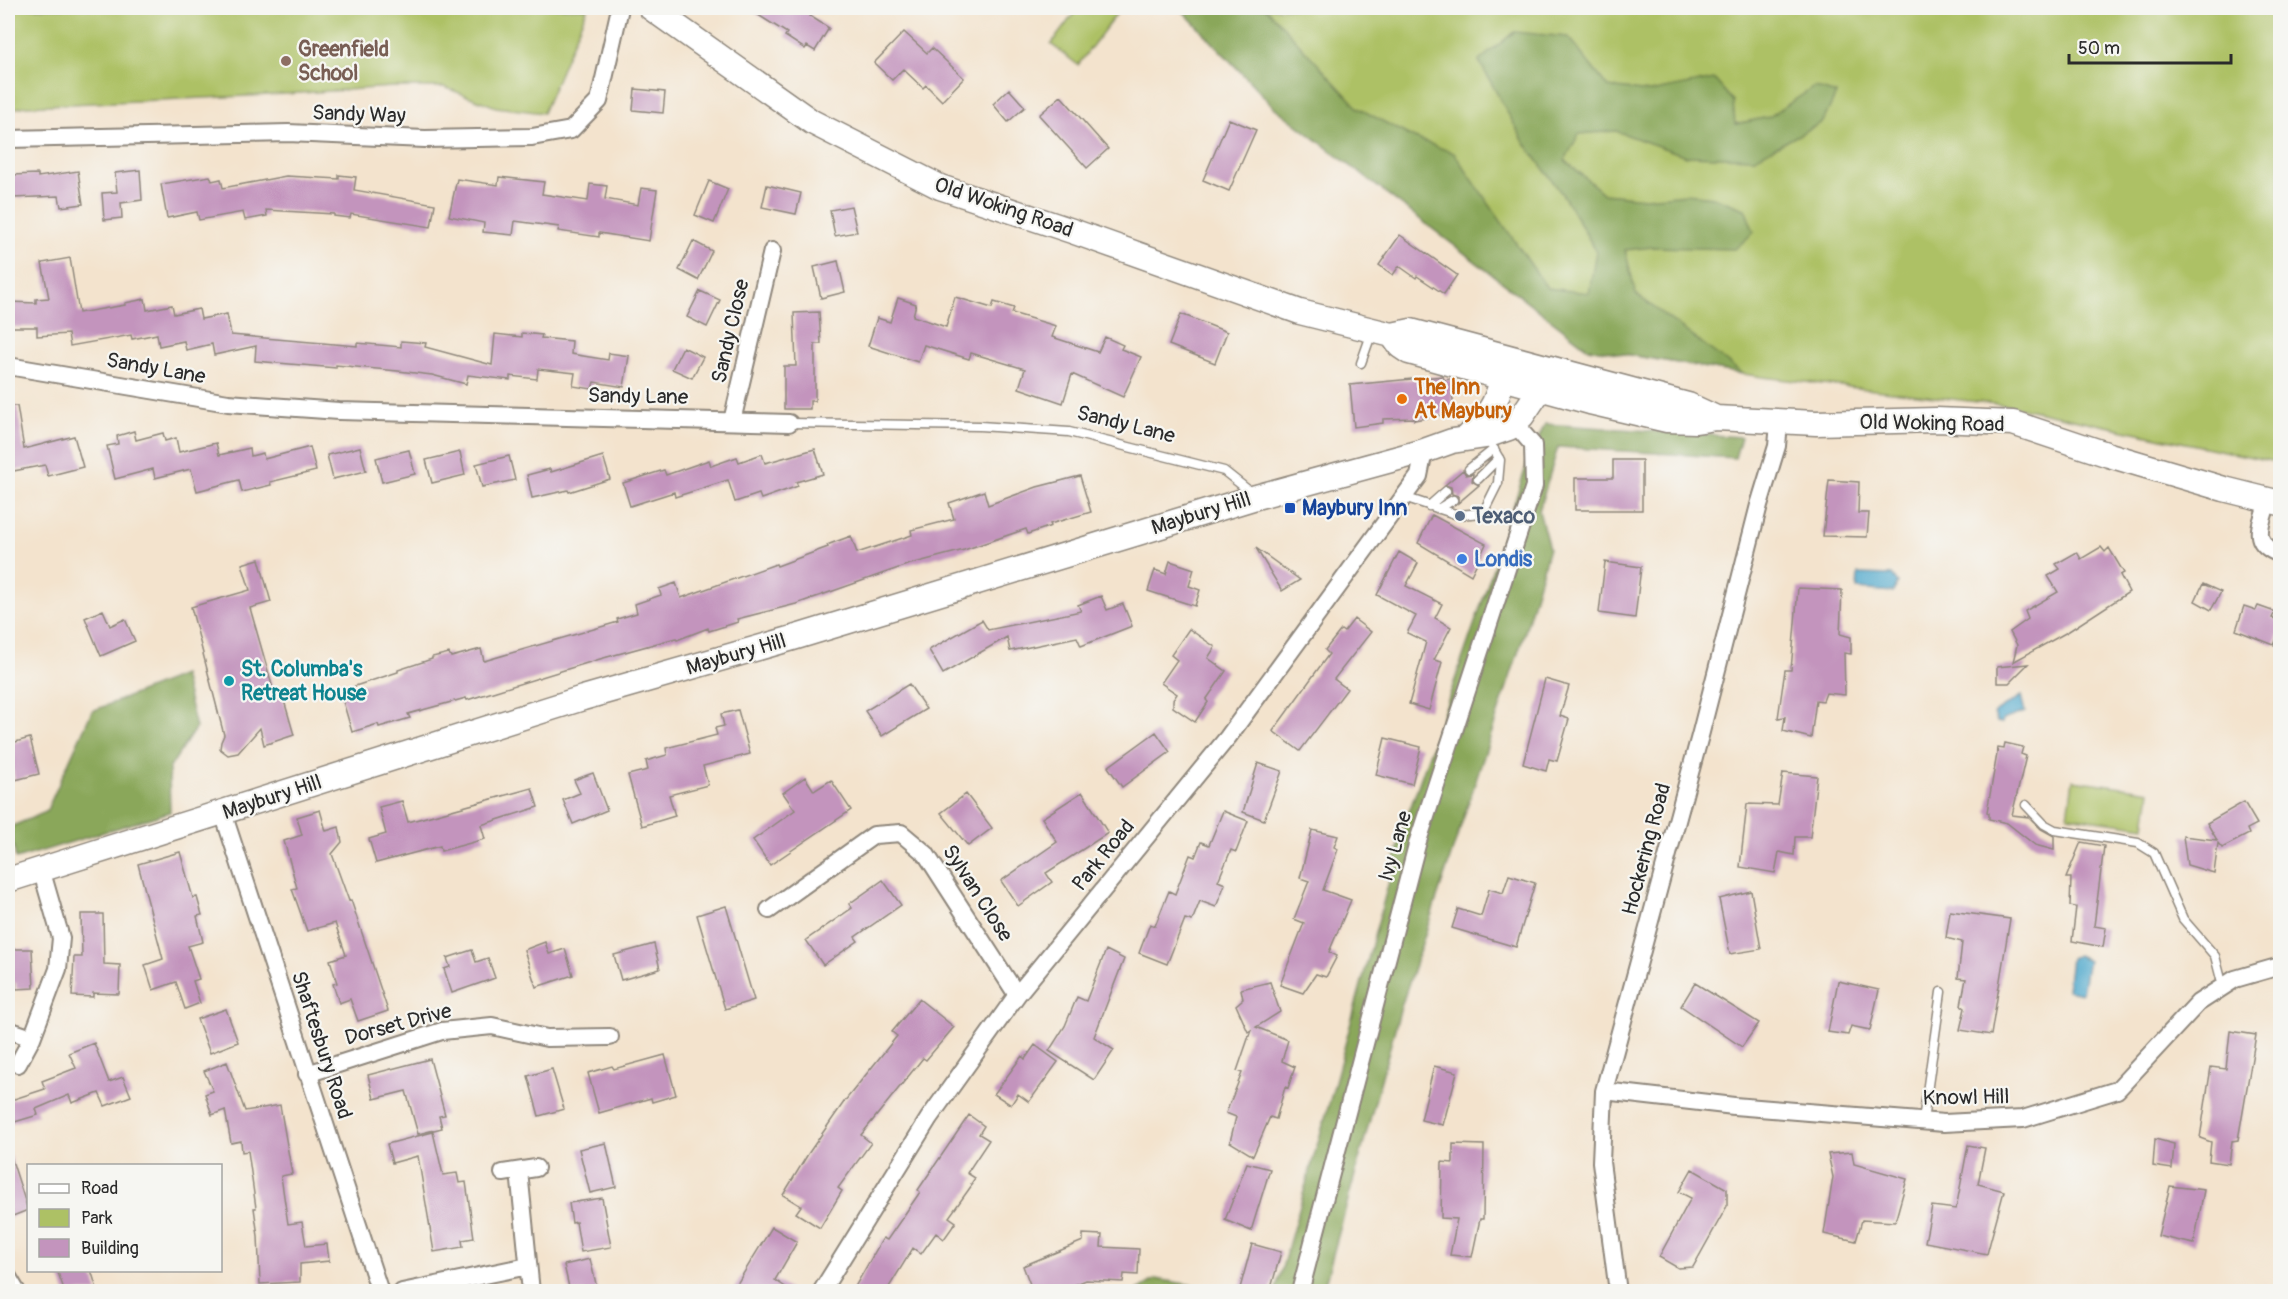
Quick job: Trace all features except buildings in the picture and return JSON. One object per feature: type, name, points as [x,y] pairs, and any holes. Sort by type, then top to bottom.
[{"type":"main road","name":"Old Woking Road","points":[[651,8],[812,122],[940,187],[1300,312],[1383,332],[1412,331],[1504,368],[1544,378],[1667,420],[1696,421],[1716,418],[1779,423],[1936,420],[2013,423],[2120,458],[2274,501]]},
{"type":"main road","points":[[1482,437],[1496,401],[1504,368]]},
{"type":"main road","name":"Maybury Hill","points":[[8,880],[584,698],[793,638],[1256,497],[1482,437],[1509,428],[1533,404],[1544,378]]},
{"type":"street","name":"Sandy Way","points":[[8,139],[288,133],[437,139],[532,137],[571,130],[599,101],[620,8]]},
{"type":"street","name":"Sandy Close","points":[[732,421],[772,251]]},
{"type":"street","name":"Sandy Lane","points":[[8,366],[228,403],[339,411],[789,423]]},
{"type":"street","name":"Ivy Lane","points":[[1300,1292],[1418,841],[1534,486],[1533,445],[1514,423]]},
{"type":"street","name":"Hockering Road","points":[[1618,1292],[1601,1162],[1604,1091],[1701,732],[1759,505],[1778,446],[1779,423]]},
{"type":"street","name":"Park Road","points":[[821,1292],[929,1118],[1017,995],[1228,737],[1419,476],[1424,451]]},
{"type":"street","points":[[2274,501],[2259,534],[2261,543],[2280,554]]},
{"type":"street","name":"Shaftesbury Road","points":[[223,813],[380,1292]]},
{"type":"street","name":"Sylvan Close","points":[[769,910],[874,835],[901,833],[926,854],[1017,995]]},
{"type":"street","points":[[18,1064],[32,1038],[58,969],[61,938],[41,869]]},
{"type":"street","name":"Knowl Hill","points":[[1604,1091],[1734,1107],[1944,1123],[2023,1119],[2117,1089],[2198,1003],[2235,979],[2280,966]]},
{"type":"street","name":"Dorset Drive","points":[[307,1074],[442,1030],[492,1026],[547,1038],[610,1037]]},
{"type":"street","points":[[8,1030],[32,1038]]},
{"type":"street","points":[[531,1292],[511,1172],[536,1168]]},
{"type":"street","points":[[402,1292],[528,1266]]},
{"type":"street","points":[[8,1277],[17,1292]]},
{"type":"lane","points":[[1361,363],[1383,332]]},
{"type":"lane","name":"Sandy Lane","points":[[789,423],[980,426],[1069,432],[1224,471],[1256,497]]},
{"type":"lane","points":[[1404,497],[1458,515],[1483,513],[1498,483],[1499,458],[1482,437],[1469,469]]},
{"type":"lane","points":[[1478,479],[1499,458]]},
{"type":"lane","points":[[1429,506],[1446,491]]},
{"type":"lane","points":[[1438,509],[1454,501]]},
{"type":"lane","points":[[2026,805],[2044,824],[2055,830],[2138,843],[2154,853],[2183,920],[2215,956],[2223,987]]},
{"type":"lane","points":[[1923,1121],[1941,993]]},
{"type":"green space","name":"Greenfield School","points":[[8,8],[587,9],[543,113],[496,107],[444,87],[392,87],[26,106],[8,110]]},
{"type":"green space","points":[[1078,8],[1121,8],[1078,65],[1051,44]]},
{"type":"green space","points":[[1180,8],[2280,8],[2280,463],[2012,406],[1762,377],[1588,348],[1274,107]]},
{"type":"green space","points":[[1180,8],[1264,8],[1270,12],[1358,108],[1412,137],[1454,153],[1547,288],[1589,293],[1596,251],[1565,198],[1524,142],[1479,61],[1514,32],[1568,37],[1608,87],[1650,92],[1714,79],[1733,101],[1735,124],[1769,117],[1814,87],[1836,94],[1823,122],[1755,158],[1686,156],[1616,131],[1579,134],[1565,160],[1604,194],[1645,198],[1687,194],[1713,197],[1745,209],[1754,232],[1735,249],[1653,247],[1625,250],[1636,294],[1743,374],[1588,348],[1274,107]]},
{"type":"green space","points":[[1545,424],[1741,437],[1735,458],[1558,447],[1539,511],[1549,548],[1525,632],[1401,1007],[1323,1291],[1275,1292],[1329,1104],[1403,829],[1479,611],[1528,461]]},
{"type":"green space","points":[[183,675],[196,727],[169,769],[170,812],[16,859],[10,827],[46,812],[92,711]]},
{"type":"green space","points":[[2073,780],[2150,791],[2145,827],[2068,816]]},
{"type":"green space","points":[[1156,1279],[1228,1291],[1136,1291]]},
{"type":"water","points":[[1858,574],[1892,575],[1898,583],[1893,592],[1857,589]]},
{"type":"water","points":[[2021,696],[2025,712],[2002,720],[2002,723],[1997,722],[1994,713]]},
{"type":"water","points":[[2077,955],[2088,960],[2082,993],[2067,990],[2071,958]]},
{"type":"place","name":"Greenfield School","points":[[286,61]]},
{"type":"place","name":"The Inn At Maybury","points":[[1402,399]]},
{"type":"place","name":"Maybury Inn","points":[[1290,508]]},
{"type":"place","name":"Texaco","points":[[1460,516]]},
{"type":"place","name":"Londis","points":[[1462,559]]},
{"type":"place","name":"St. Columba's Retreat House","points":[[229,681]]}]
